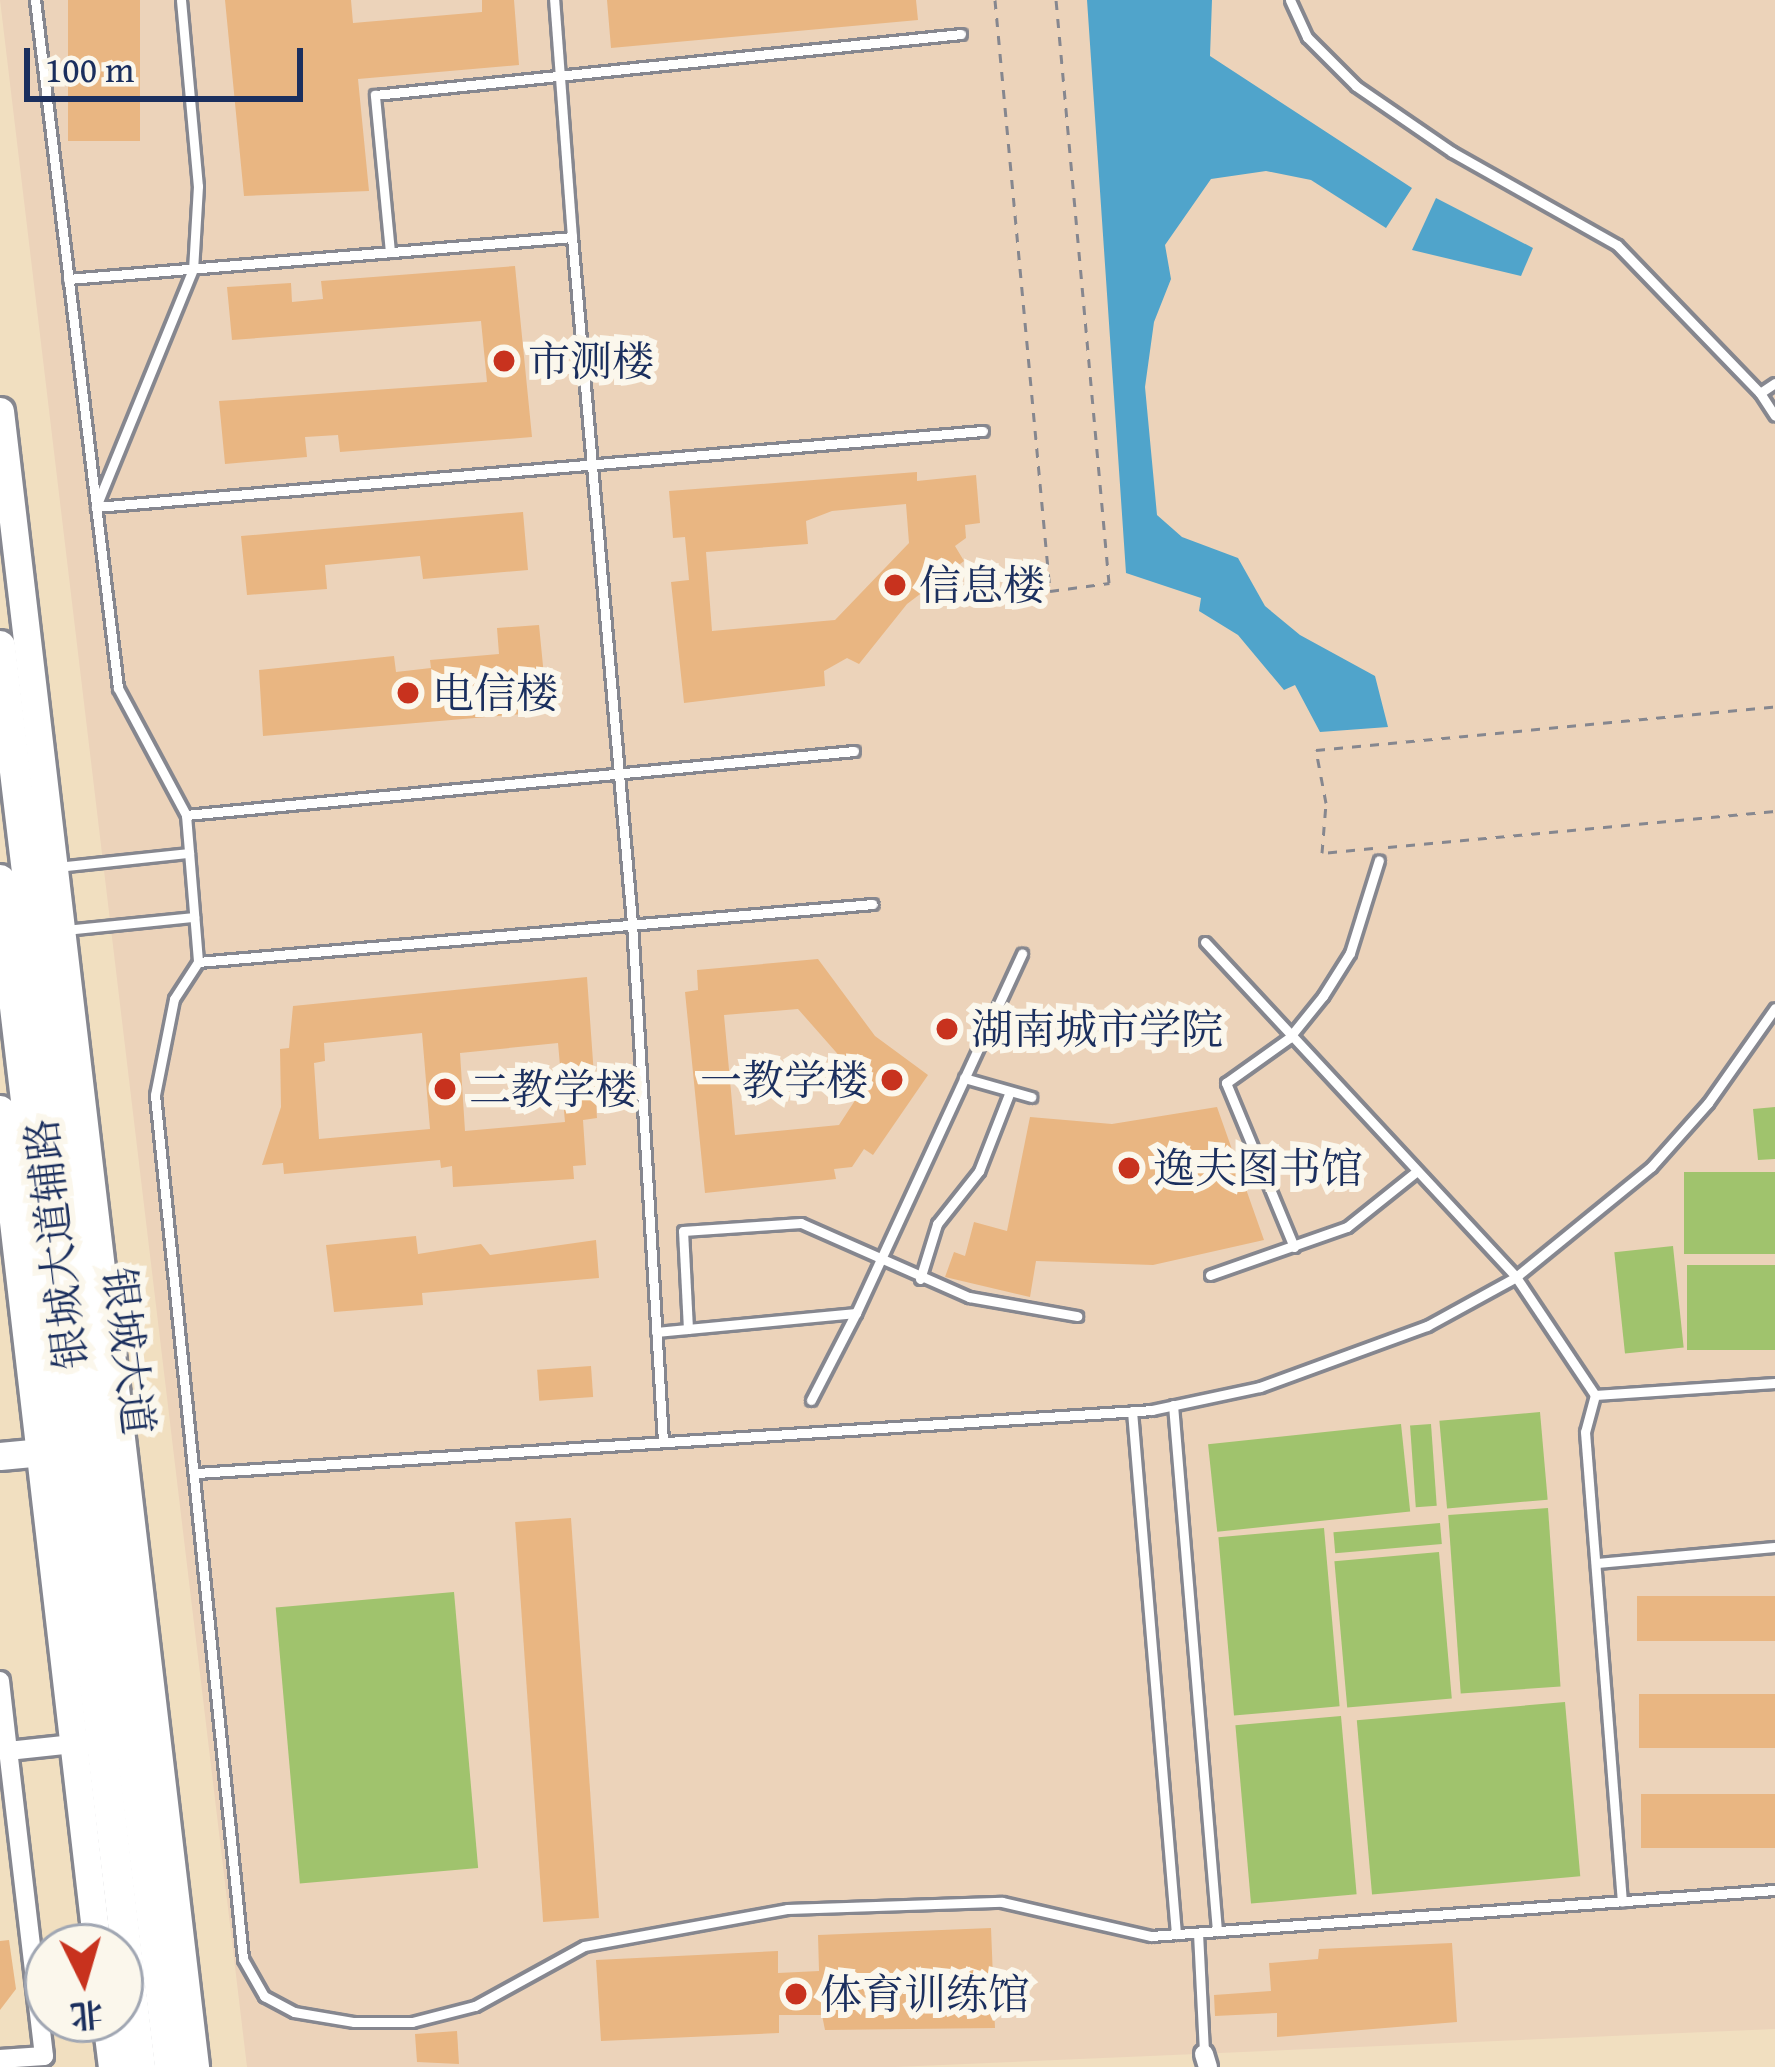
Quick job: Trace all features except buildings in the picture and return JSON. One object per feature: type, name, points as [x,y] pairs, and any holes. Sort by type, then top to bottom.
[{"type":"main road","name":"银城大道","points":[[0,646],[14,875],[84,1447],[170,2067]]},
{"type":"main road","name":"银城大道","points":[[14,875],[35,932],[84,1447],[105,1741],[140,2067]]},
{"type":"street","name":"银城大道辅路","points":[[0,411],[195,2067]]},
{"type":"street","name":"银城大道辅路","points":[[0,1109],[95,1923]]},
{"type":"street","points":[[0,1456],[84,1447]]},
{"type":"street","points":[[0,1681],[44,2056],[0,2060]]},
{"type":"street","points":[[8,1750],[105,1741]]},
{"type":"lane","points":[[35,0],[118,688],[186,815],[198,962],[174,999],[155,1095],[243,1960],[264,1996],[294,2012],[412,2022],[475,2006],[584,1946],[787,1910],[1002,1902],[1151,1936],[1775,1890]]},
{"type":"lane","points":[[96,507],[193,269],[198,186],[182,0]]},
{"type":"lane","points":[[554,0],[632,923],[663,1442]]},
{"type":"lane","points":[[1290,0],[1307,37],[1356,86],[1452,152],[1617,245],[1760,393],[1775,416]]},
{"type":"lane","points":[[390,252],[375,95],[961,34]]},
{"type":"lane","points":[[68,279],[572,237]]},
{"type":"lane","points":[[1760,393],[1775,383]]},
{"type":"lane","points":[[96,507],[983,431]]},
{"type":"lane","points":[[186,815],[854,751]]},
{"type":"lane","points":[[14,875],[189,853]]},
{"type":"lane","points":[[1294,1247],[1226,1083],[1289,1038],[1350,953],[1379,860]]},
{"type":"lane","points":[[198,962],[873,904]]},
{"type":"lane","points":[[35,932],[194,917]]},
{"type":"lane","points":[[1205,943],[1516,1277],[1594,1395],[1586,1432],[1622,1902]]},
{"type":"lane","points":[[811,1400],[856,1313],[1022,952]]},
{"type":"lane","points":[[196,1473],[1132,1411],[1173,1406],[1346,1361],[1516,1277],[1651,1167],[1708,1103],[1775,1008]]},
{"type":"lane","points":[[964,1078],[1031,1097]]},
{"type":"lane","points":[[920,1280],[937,1224],[980,1171],[1009,1094]]},
{"type":"lane","points":[[1210,1275],[1347,1227],[1416,1172]]},
{"type":"lane","points":[[688,1328],[683,1231],[801,1223],[920,1280],[1077,1316]]},
{"type":"lane","points":[[656,1332],[856,1313]]},
{"type":"lane","points":[[1594,1395],[1775,1382]]},
{"type":"lane","points":[[1173,1406],[1217,1931]]},
{"type":"lane","points":[[1132,1411],[1176,1934]]},
{"type":"lane","points":[[1596,1563],[1775,1547]]},
{"type":"lane","points":[[1198,1933],[1206,2060]]},
{"type":"path","points":[[995,0],[1050,591],[1109,583],[1056,0]]},
{"type":"path","points":[[1775,707],[1316,750],[1326,803],[1322,853],[1775,811]]},
{"type":"shaded area","name":"湖南城市学院","points":[[0,0],[1775,0],[1775,2029],[895,2067],[247,2067]]},
{"type":"green space","points":[[1775,1107],[1775,1159],[1758,1160],[1753,1109]]},
{"type":"green space","points":[[1684,1172],[1775,1172],[1775,1254],[1684,1254]]},
{"type":"green space","points":[[1673,1246],[1684,1347],[1625,1354],[1614,1252]]},
{"type":"green space","points":[[1687,1265],[1775,1265],[1775,1350],[1687,1350]]},
{"type":"green space","points":[[1540,1412],[1548,1500],[1447,1508],[1439,1421]]},
{"type":"green space","points":[[1401,1424],[1410,1512],[1217,1532],[1208,1444]]},
{"type":"green space","points":[[1431,1424],[1437,1506],[1416,1507],[1410,1425]]},
{"type":"green space","points":[[1548,1508],[1560,1687],[1461,1694],[1448,1515]]},
{"type":"green space","points":[[1440,1523],[1442,1544],[1335,1553],[1333,1532]]},
{"type":"green space","points":[[1324,1528],[1340,1706],[1234,1716],[1218,1537]]},
{"type":"green space","points":[[1439,1552],[1452,1698],[1347,1708],[1334,1561]]},
{"type":"green space","points":[[454,1592],[478,1868],[300,1884],[276,1608]]},
{"type":"green space","points":[[1565,1702],[1580,1876],[1372,1895],[1357,1720]]},
{"type":"green space","points":[[1341,1716],[1357,1894],[1251,1904],[1235,1725]]},
{"type":"water","points":[[1087,0],[1212,0],[1210,56],[1412,188],[1386,228],[1311,180],[1266,171],[1211,179],[1165,245],[1171,279],[1154,322],[1145,387],[1157,515],[1182,537],[1238,558],[1265,606],[1300,635],[1375,676],[1388,727],[1320,732],[1295,685],[1284,690],[1238,635],[1199,611],[1201,598],[1126,573]]},
{"type":"water","points":[[1436,198],[1533,248],[1521,276],[1412,250]]},
{"type":"place","name":"市测楼","points":[[504,361]]},
{"type":"place","name":"信息楼","points":[[895,585]]},
{"type":"place","name":"电信楼","points":[[408,693]]},
{"type":"place","name":"湖南城市学院","points":[[947,1029]]},
{"type":"place","name":"一教学楼","points":[[892,1080]]},
{"type":"place","name":"二教学楼","points":[[445,1089]]},
{"type":"place","name":"逸夫图书馆","points":[[1129,1168]]},
{"type":"place","name":"体育训练馆","points":[[796,1994]]}]
